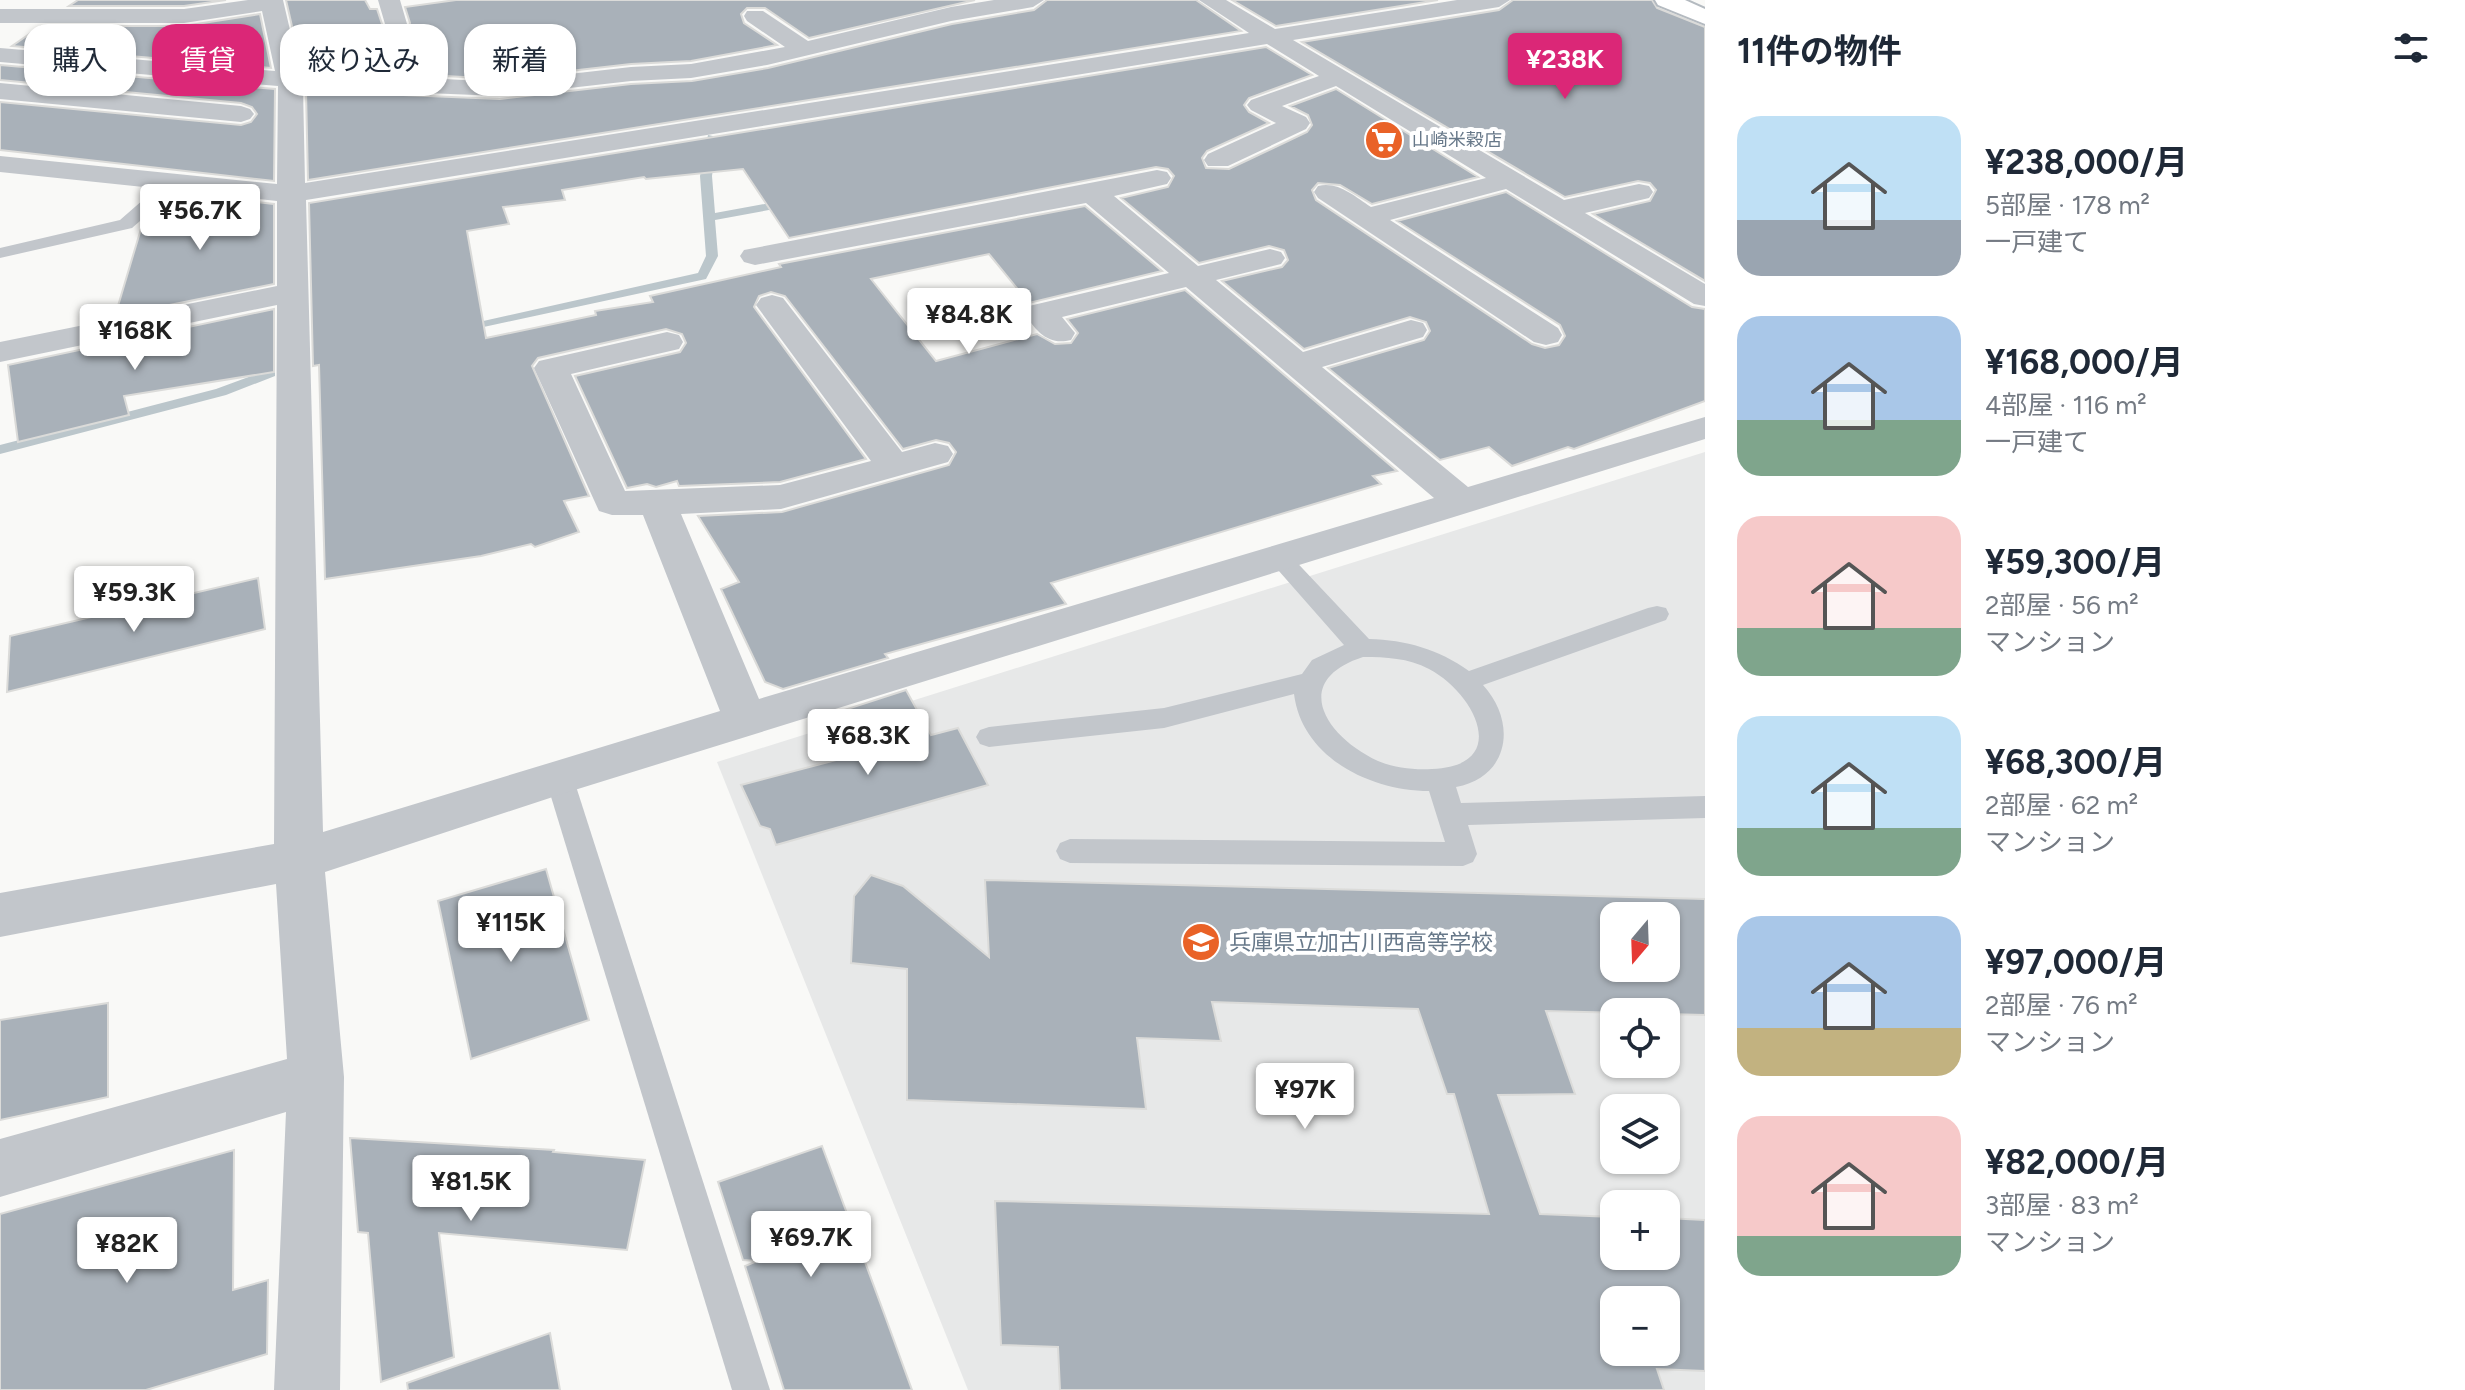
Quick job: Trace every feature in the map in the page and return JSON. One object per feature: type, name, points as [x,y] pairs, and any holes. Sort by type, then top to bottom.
[{"type":"street","points":[[0,14],[17,0]]},
{"type":"street","points":[[396,24],[390,2],[416,0]]},
{"type":"street","points":[[930,0],[951,14]]},
{"type":"street","points":[[448,87],[500,89],[631,74],[691,71],[804,49],[951,14],[1033,0]]},
{"type":"street","points":[[1210,0],[1705,297]]},
{"type":"street","points":[[0,164],[291,194],[1499,0]]},
{"type":"street","points":[[1666,0],[1705,17]]},
{"type":"street","points":[[0,14],[184,16],[272,2],[280,37]]},
{"type":"street","points":[[877,9],[901,26]]},
{"type":"street","points":[[755,16],[804,49]]},
{"type":"street","points":[[0,55],[152,68]]},
{"type":"street","points":[[1218,160],[1297,123],[1260,105],[1338,77]]},
{"type":"street","points":[[0,91],[241,114]]},
{"type":"street","points":[[137,104],[152,93]]},
{"type":"street","points":[[290,96],[290,293],[299,860],[316,1077],[307,1390]]},
{"type":"street","points":[[1608,174],[1666,208]]},
{"type":"street","points":[[894,466],[772,314],[750,245],[1092,193],[1157,178]]},
{"type":"street","points":[[1366,217],[1510,180]]},
{"type":"street","points":[[1328,192],[1546,335]]},
{"type":"street","points":[[1559,210],[1639,192]]},
{"type":"street","points":[[1092,193],[1462,502]]},
{"type":"street","points":[[1059,333],[1040,313],[1270,258]]},
{"type":"street","points":[[0,352],[290,293]]},
{"type":"street","points":[[1297,364],[1411,330]]},
{"type":"street","points":[[667,342],[551,368],[612,503],[781,497],[935,454]]},
{"type":"street","points":[[0,915],[299,860],[559,777],[1705,428]]},
{"type":"street","points":[[657,503],[746,720]]},
{"type":"street","points":[[0,1168],[316,1077]]},
{"type":"lane","points":[[0,253],[126,224],[173,183]]},
{"type":"lane","points":[[1279,557],[1362,648]]},
{"type":"lane","points":[[1467,681],[1657,614]]},
{"type":"lane","points":[[1362,648],[1389,648],[1417,654],[1444,665],[1467,681],[1485,701],[1493,722],[1493,742],[1483,760],[1466,773],[1440,780],[1410,780],[1380,773],[1351,759],[1328,741],[1313,720],[1307,700],[1309,681],[1320,664],[1338,653],[1362,648]]},
{"type":"lane","points":[[989,737],[1164,718],[1309,681]]},
{"type":"lane","points":[[559,777],[751,1390]]},
{"type":"lane","points":[[1070,851],[1463,854],[1440,780]]},
{"type":"lane","points":[[1450,814],[1705,807]]},
{"type":"shaded area","name":"兵庫県立加古川西高等学校","points":[[1705,452],[1705,1390],[968,1390],[717,762]]},
{"type":"building","points":[[78,0],[226,0],[184,6],[69,6]]},
{"type":"building","points":[[286,0],[365,0],[370,9],[377,9],[382,24],[291,24]]},
{"type":"building","points":[[456,0],[975,0],[809,38],[765,8],[747,8],[741,14],[744,23],[777,45],[691,61],[576,70],[576,24],[464,24],[464,77],[448,76],[448,24],[410,24],[405,7]]},
{"type":"building","points":[[1047,0],[1196,0],[1241,31],[308,180],[306,96],[500,99],[576,96],[576,90],[692,81],[768,68],[952,24],[1034,10]]},
{"type":"building","points":[[1232,0],[1438,0],[1276,26]]},
{"type":"building","points":[[1513,0],[1652,0],[1657,8],[1705,27],[1705,281],[1593,214],[1650,201],[1656,190],[1650,183],[1638,181],[1565,197],[1302,42],[1499,10]]},
{"type":"building","points":[[260,14],[262,24],[197,24]]},
{"type":"building","points":[[136,26],[152,26],[152,58],[136,57]]},
{"type":"building","points":[[264,34],[271,68],[264,67]]},
{"type":"building","points":[[24,38],[24,47],[12,46]]},
{"type":"building","points":[[1266,47],[1312,75],[1249,98],[1244,105],[1249,112],[1269,123],[1207,151],[1202,158],[1206,168],[1229,169],[1307,132],[1312,125],[1308,115],[1290,106],[1336,89],[1478,177],[1372,204],[1340,185],[1318,183],[1312,190],[1316,200],[1532,344],[1545,348],[1559,345],[1565,336],[1560,325],[1397,221],[1506,192],[1692,307],[1705,309],[1705,401],[1574,449],[1568,447],[1512,466],[1489,447],[1440,460],[1328,368],[1424,340],[1430,331],[1426,322],[1410,317],[1304,349],[1222,281],[1282,267],[1288,260],[1284,250],[1269,246],[1199,263],[1121,198],[1168,187],[1174,176],[1168,169],[1156,167],[789,238],[743,169],[644,177],[562,190],[565,200],[503,207],[509,224],[467,231],[486,338],[596,315],[595,311],[653,302],[650,296],[781,267],[779,264],[1085,206],[1162,271],[1029,303],[989,254],[871,279],[936,361],[1037,334],[1055,344],[1071,343],[1078,333],[1067,319],[1185,290],[1397,471],[1373,476],[1381,484],[1051,583],[1066,604],[885,654],[888,658],[783,689],[765,682],[721,589],[739,582],[698,516],[782,512],[949,465],[956,452],[949,443],[936,440],[903,449],[785,296],[771,292],[759,296],[754,307],[866,459],[780,482],[679,486],[677,481],[656,487],[647,484],[627,488],[575,376],[680,352],[686,343],[682,334],[666,329],[538,358],[532,366],[589,496],[564,501],[579,532],[535,547],[531,544],[481,556],[325,579],[319,365],[313,366],[309,203]]},
{"type":"building","points":[[0,65],[24,67],[24,82],[0,80]]},
{"type":"building","points":[[136,77],[152,78],[152,95],[136,93]]},
{"type":"building","points":[[264,88],[275,89],[274,181],[0,150],[0,102],[241,125],[251,122],[257,114],[252,107],[241,103],[168,96],[264,96]]},
{"type":"building","points":[[176,193],[274,204],[274,284],[115,316],[143,222]]},
{"type":"building","points":[[274,309],[274,372],[124,396],[129,415],[18,442],[8,365]]},
{"type":"building","points":[[258,578],[265,629],[7,692],[10,636]]},
{"type":"building","points":[[906,690],[931,735],[958,728],[988,785],[776,845],[770,829],[760,826],[741,785],[916,739],[841,711]]},
{"type":"building","points":[[546,869],[589,1020],[471,1059],[438,901]]},
{"type":"building","points":[[871,875],[903,886],[989,957],[985,880],[1705,899],[1705,1015],[1680,1014],[1680,998],[1600,998],[1600,1012],[1546,1011],[1575,1094],[1498,1095],[1540,1214],[1600,1216],[1600,1270],[1680,1270],[1680,1219],[1705,1220],[1705,1371],[1657,1369],[1664,1390],[1060,1390],[1058,1347],[1001,1345],[995,1201],[1489,1214],[1454,1094],[1447,1094],[1418,1009],[1212,1002],[1221,1041],[1137,1038],[1146,1109],[907,1100],[907,969],[851,963],[854,896]]},
{"type":"building","points":[[108,1003],[108,1097],[0,1120],[0,1020]]},
{"type":"building","points":[[350,1138],[554,1150],[645,1160],[627,1250],[439,1233],[454,1357],[381,1382],[368,1233],[358,1232]]},
{"type":"building","points":[[822,1146],[912,1390],[784,1390],[745,1266],[757,1261],[743,1260],[718,1182]]},
{"type":"building","points":[[234,1150],[233,1290],[268,1280],[267,1354],[146,1390],[0,1390],[0,1214]]},
{"type":"building","points":[[550,1333],[560,1390],[408,1390],[407,1383]]},
{"type":"waterway","points":[[709,217],[706,176],[712,137]]},
{"type":"waterway","points":[[709,217],[792,203]]},
{"type":"waterway","points":[[461,330],[702,276],[712,256],[709,217]]},
{"type":"waterway","points":[[0,450],[221,392],[270,373]]},
{"type":"place","name":"山崎米穀店","points":[[1384,140]]},
{"type":"place","name":"兵庫県立加古川西高等学校","points":[[1201,942]]}]
